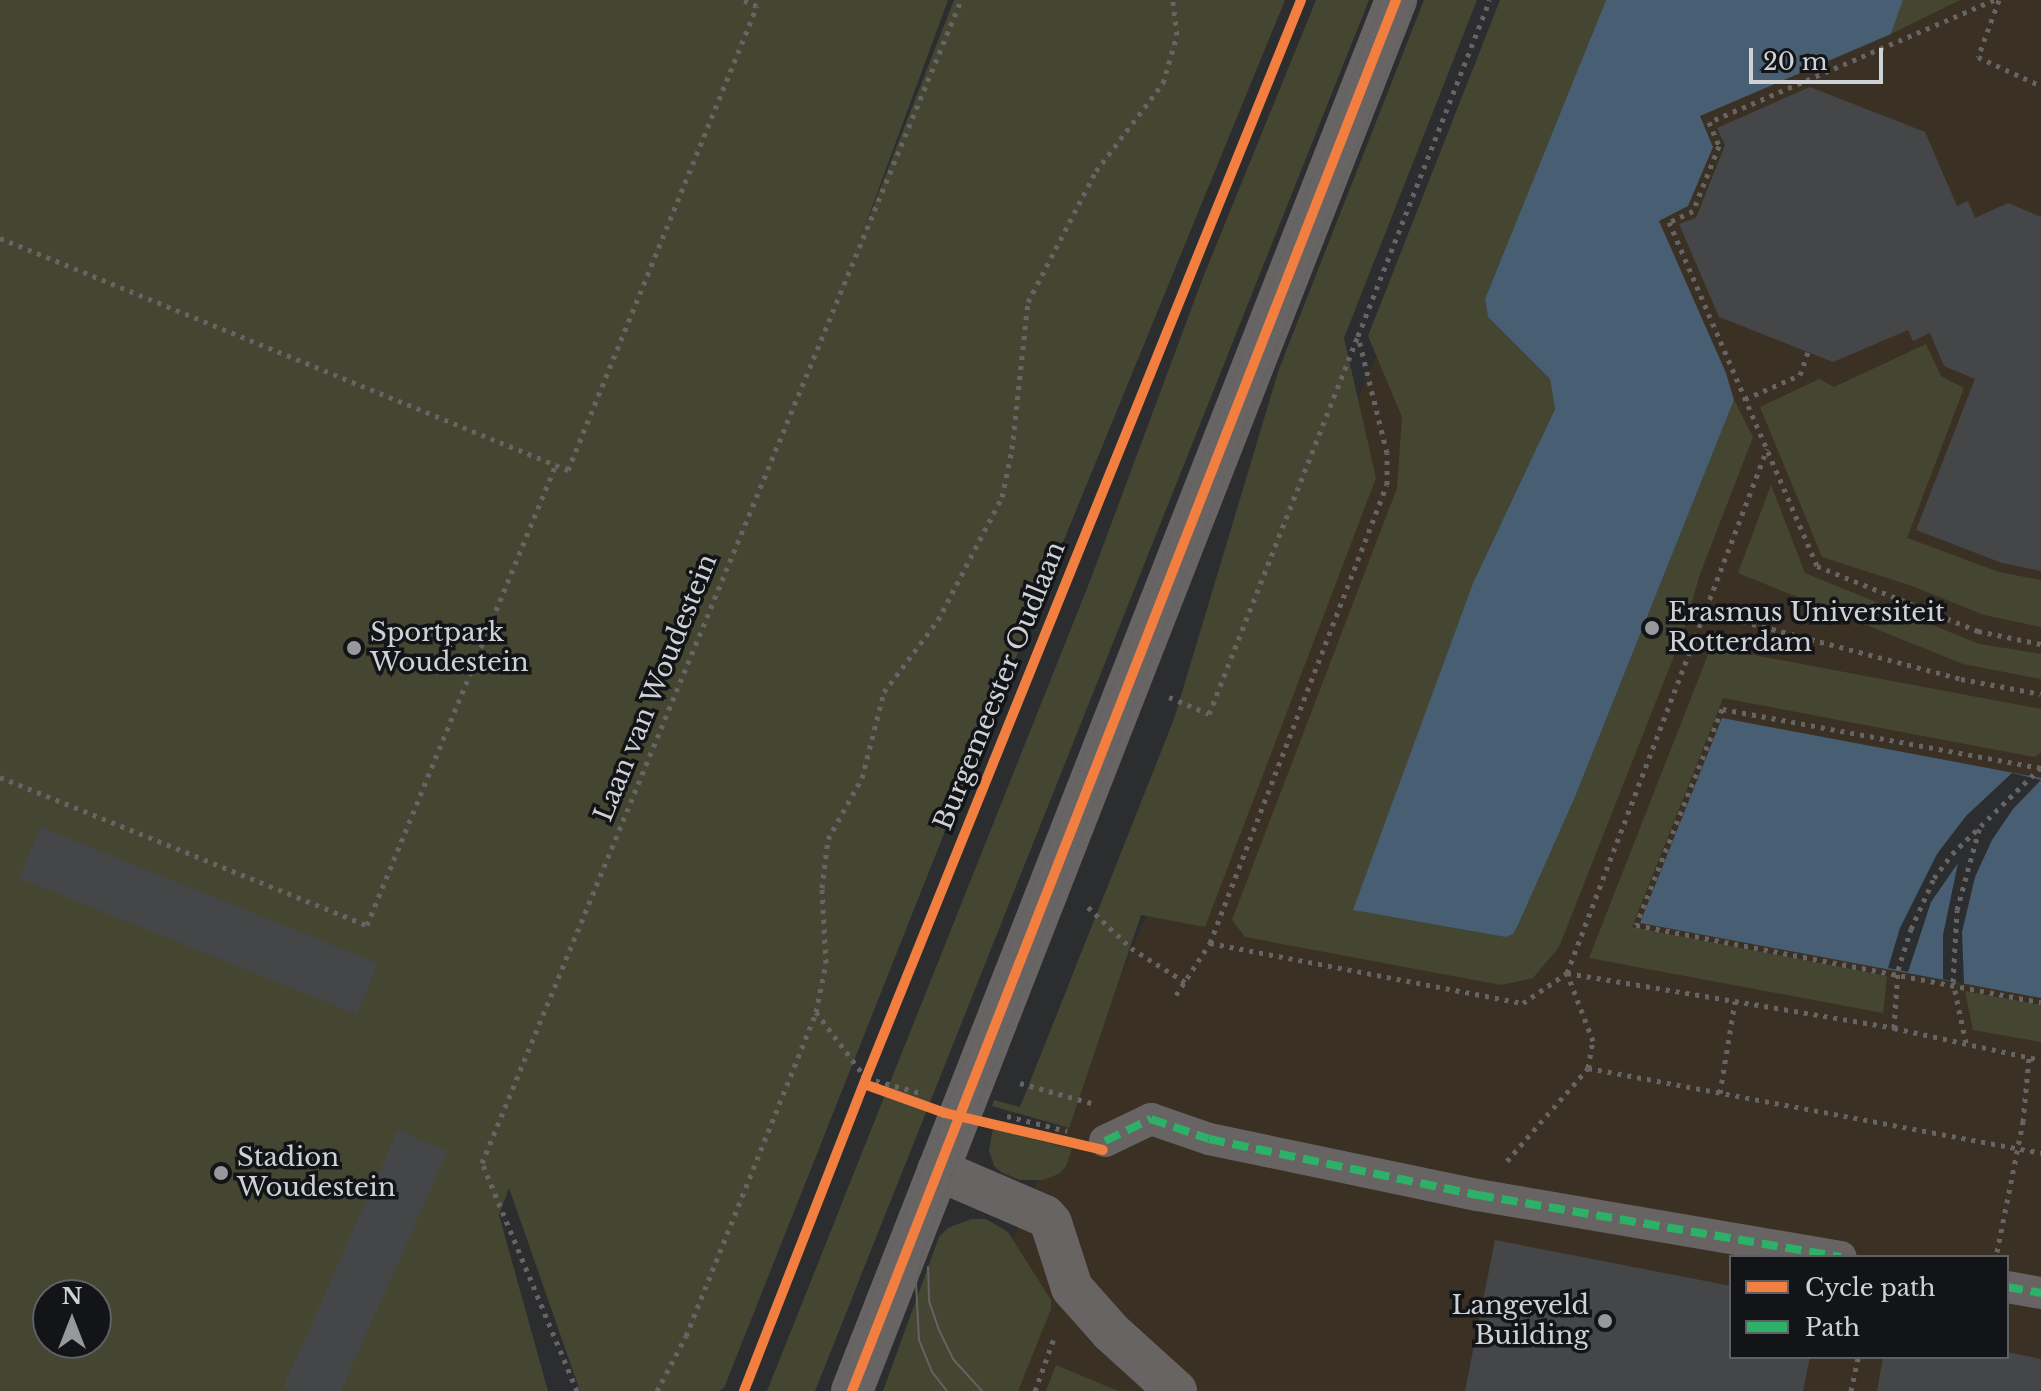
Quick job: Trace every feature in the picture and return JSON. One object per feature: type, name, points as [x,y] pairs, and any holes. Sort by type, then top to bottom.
[{"type":"street","points":[[852,1391],[1396,0]]},
{"type":"street","points":[[1089,1142],[1151,1119],[1209,1139],[1478,1195],[1829,1255]]},
{"type":"street","points":[[938,1170],[1045,1216],[1051,1223],[1072,1288],[1111,1332],[1176,1391]]},
{"type":"street","points":[[2009,1287],[2041,1293]]},
{"type":"path","points":[[0,238],[568,470],[757,6],[742,0]]},
{"type":"path","points":[[657,1391],[686,1336],[816,1012],[826,963],[822,888],[828,839],[862,778],[884,692],[938,620],[1002,497],[1012,449],[1028,302],[1096,171],[1163,83],[1177,35],[1173,0]]},
{"type":"path","points":[[1157,692],[1209,714],[1490,0]]},
{"type":"path","points":[[1997,0],[1978,57],[2041,86]]},
{"type":"path","points":[[1997,0],[1764,103],[1709,122],[1719,146],[1714,159],[1693,211],[1669,222],[1817,566],[1978,631],[2041,644]]},
{"type":"path","points":[[1684,255],[1691,252]]},
{"type":"path","points":[[1176,995],[1210,943],[1387,485],[1387,453],[1358,336]]},
{"type":"path","points":[[1745,399],[1800,375],[1808,352]]},
{"type":"path","points":[[1210,943],[1523,1003],[1567,973],[1767,449]]},
{"type":"path","points":[[0,777],[367,925],[556,465]]},
{"type":"path","points":[[1704,611],[1961,679],[2041,694]]},
{"type":"path","points":[[2040,768],[1722,709],[1636,925],[2041,1002]]},
{"type":"path","points":[[1894,1028],[1898,973],[1911,929],[1934,878],[1952,854],[2027,776],[2040,768]]},
{"type":"path","points":[[1966,1044],[1954,984],[1957,910],[1981,825]]},
{"type":"path","points":[[1098,914],[1131,948],[1185,982]]},
{"type":"path","points":[[1567,973],[1894,1028],[2041,1060]]},
{"type":"path","points":[[1478,1195],[1588,1068],[1593,1041],[1567,973]]},
{"type":"path","points":[[1720,1093],[1735,1001]]},
{"type":"path","points":[[816,1012],[865,1081],[961,1111],[1089,1142]]},
{"type":"path","points":[[1996,1255],[2018,1149],[2029,1057]]},
{"type":"path","points":[[865,1081],[872,1064]]},
{"type":"path","points":[[1588,1068],[2041,1153]]},
{"type":"path","points":[[1027,1086],[1074,1099]]},
{"type":"path","points":[[961,1111],[1089,1142]]},
{"type":"path","points":[[1851,1391],[1858,1359]]},
{"type":"shaded area","name":"Erasmus Universiteit Rotterdam","points":[[1522,0],[2041,0],[2041,1391],[951,1391]]},
{"type":"green space","name":"Sportpark Woudestein","points":[[0,0],[948,0],[857,248],[954,0],[1285,0],[955,806],[724,1388],[719,1391],[580,1391],[509,1188],[499,1215],[548,1391],[0,1391]]},
{"type":"green space","points":[[1316,0],[1369,0],[815,1391],[767,1391],[1090,581],[1202,280]]},
{"type":"green space","points":[[1424,0],[1477,0],[1344,338],[1376,478],[1205,927],[1141,915],[1069,1128],[992,1106],[994,1100],[1020,1107],[1174,719],[1279,369]]},
{"type":"green space","points":[[1500,0],[1606,0],[1485,299],[1488,317],[1550,379],[1555,409],[1473,583],[1354,910],[1505,937],[1519,923],[1575,797],[1734,400],[1753,437],[1700,574],[1683,633],[1559,947],[1533,978],[1501,985],[1245,937],[1232,920],[1397,488],[1402,417],[1368,336]]},
{"type":"green space","points":[[1903,0],[1960,0],[1891,34]]},
{"type":"green space","points":[[1926,344],[1941,376],[1964,388],[1907,538],[1999,572],[2041,580],[2041,627],[1984,615],[1912,586],[1822,557],[1760,407],[1819,379],[1834,387]]},
{"type":"green space","points":[[1771,485],[1805,573],[1979,644],[2041,654],[2041,679],[1963,664],[1738,573]]},
{"type":"green space","points":[[1711,647],[2041,709],[2041,753],[2034,757],[1723,698],[1632,927],[1887,976],[1883,1013],[1589,958]]},
{"type":"green space","points":[[1965,991],[2041,1005],[2041,1042],[1973,1030]]},
{"type":"green space","points":[[993,1129],[1072,1149],[1066,1166],[1059,1174],[1042,1180],[1020,1180],[1001,1172],[994,1166],[989,1150]]},
{"type":"green space","points":[[971,1219],[986,1219],[1008,1232],[1051,1300],[1051,1309],[1018,1391],[883,1391],[939,1237],[948,1228]]},
{"type":"green space","points":[[1056,1365],[1118,1391],[1046,1391]]},
{"type":"water","points":[[1606,0],[1903,0],[1891,34],[1700,116],[1713,147],[1688,206],[1659,221],[1726,373],[1734,400],[1575,797],[1513,934],[1505,937],[1353,910],[1473,583],[1555,409],[1550,379],[1488,317],[1485,299]]},
{"type":"water","points":[[1722,718],[2041,778],[2041,998],[1640,923]]},
{"type":"pier","points":[[2012,773],[2041,780],[2013,809],[1992,840],[1975,877],[1962,932],[1964,984],[1943,979],[1943,935],[1958,863],[1931,902],[1908,972],[1888,968],[1900,928],[1937,854],[1966,816]]},
{"type":"building","points":[[1810,87],[1925,132],[1957,206],[1968,201],[1975,218],[2008,203],[2041,217],[2041,571],[2002,563],[1916,530],[1975,379],[1944,366],[1930,333],[1913,341],[1908,330],[1833,362],[1719,317],[1679,224],[1696,218],[1725,145],[1717,128]]},
{"type":"building","points":[[40,827],[377,963],[357,1014],[19,878]]},
{"type":"building","points":[[398,1130],[447,1152],[341,1391],[293,1391],[284,1387]]},
{"type":"building","name":"Langeveld Building","points":[[1495,1240],[1729,1286],[1729,1359],[1810,1359],[1803,1391],[1465,1391]]},
{"type":"building","points":[[2009,1352],[2041,1359],[2041,1391],[1877,1391],[1883,1359],[2009,1359]]},
{"type":"tram line","points":[[835,1391],[1382,0]]},
{"type":"tram line","points":[[947,1391],[932,1372],[919,1340],[916,1283],[924,1248],[1093,805],[1416,0]]},
{"type":"tram line","points":[[928,1267],[929,1301],[939,1330],[953,1359],[982,1391]]},
{"type":"marked path","points":[[1105,1141],[1151,1119],[1209,1139],[1478,1195],[1829,1255]]},
{"type":"marked path","points":[[2009,1287],[2041,1293]]},
{"type":"cycle path","name":"Burgemeester Oudlaan","points":[[744,1391],[866,1078],[1301,0]]},
{"type":"cycle path","points":[[852,1391],[1396,0]]},
{"type":"cycle path","points":[[864,1084],[945,1113],[1103,1150]]},
{"type":"place","name":"Erasmus Universiteit Rotterdam","points":[[1652,628]]},
{"type":"place","name":"Sportpark Woudestein","points":[[354,648]]},
{"type":"place","name":"Stadion Woudestein","points":[[221,1173]]},
{"type":"place","name":"Langeveld Building","points":[[1605,1321]]}]
